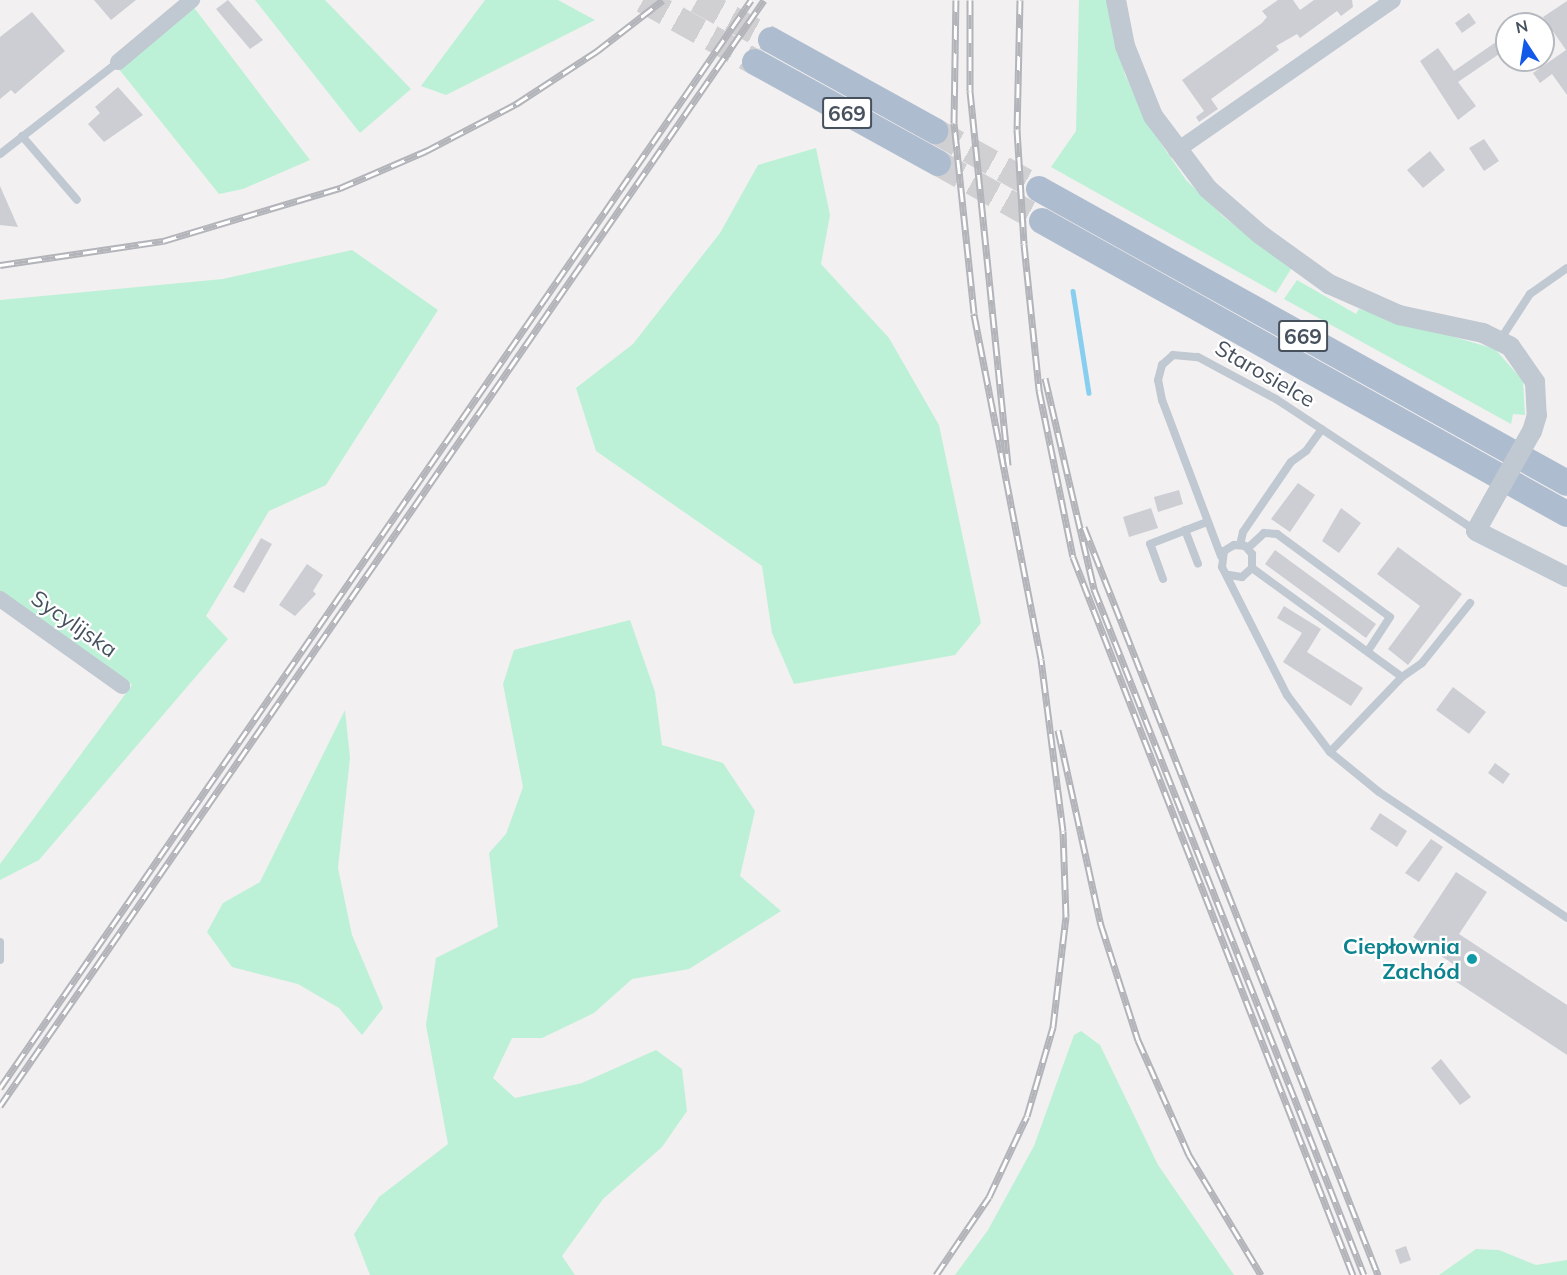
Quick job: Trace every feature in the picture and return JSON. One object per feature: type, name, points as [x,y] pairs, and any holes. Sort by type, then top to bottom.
[{"type":"main road","name":"669","points":[[771,40],[935,131]]},
{"type":"main road","name":"669","points":[[755,62],[938,163]]},
{"type":"main road","name":"669","points":[[1039,189],[1567,483]]},
{"type":"main road","name":"669","points":[[1042,221],[1567,514]]},
{"type":"street","points":[[118,62],[192,0]]},
{"type":"street","points":[[1116,0],[1138,85],[1176,151],[1232,212],[1329,284],[1399,315],[1500,340],[1519,356],[1535,382],[1537,415],[1532,432],[1476,531],[1567,577]]},
{"type":"street","points":[[1176,151],[1393,0]]},
{"type":"street","name":"Sycylijska","points":[[0,600],[122,686]]},
{"type":"lane","points":[[0,154],[118,62]]},
{"type":"lane","points":[[22,136],[77,200]]},
{"type":"lane","points":[[1500,340],[1530,294],[1567,268]]},
{"type":"lane","name":"Starosielce","points":[[1207,522],[1158,380],[1162,365],[1173,355],[1185,353],[1276,399],[1476,531]]},
{"type":"lane","points":[[1322,429],[1306,451],[1291,462],[1244,532],[1244,546],[1252,568],[1369,649],[1402,677]]},
{"type":"lane","points":[[1163,579],[1150,544],[1207,522],[1221,556],[1222,567],[1229,575],[1287,695],[1330,752],[1379,792],[1567,918]]},
{"type":"lane","points":[[1185,530],[1198,564]]},
{"type":"lane","points":[[1221,556],[1229,547],[1244,546],[1264,533],[1277,534],[1390,617],[1369,649]]},
{"type":"lane","points":[[1229,575],[1242,577],[1252,568]]},
{"type":"lane","points":[[1330,752],[1402,677],[1422,663],[1470,603]]},
{"type":"lane","points":[[0,942],[0,960]]},
{"type":"green space","points":[[255,0],[325,0],[411,89],[360,133]]},
{"type":"green space","points":[[485,0],[558,0],[595,20],[446,95],[421,86]]},
{"type":"green space","points":[[1079,0],[1107,0],[1125,75],[1151,129],[1186,180],[1224,217],[1291,269],[1276,293],[1051,167],[1076,131]]},
{"type":"green space","points":[[192,5],[310,160],[243,189],[219,194],[118,68]]},
{"type":"green space","points":[[816,148],[830,215],[821,264],[889,338],[939,425],[981,623],[955,655],[794,684],[772,633],[762,566],[596,451],[576,388],[633,344],[720,233],[758,165]]},
{"type":"green space","points":[[352,250],[438,310],[326,485],[269,511],[206,616],[228,639],[39,860],[0,880],[0,864],[132,685],[0,593],[0,300],[223,279]]},
{"type":"green space","points":[[1297,280],[1356,314],[1359,309],[1495,349],[1523,381],[1525,415],[1513,414],[1511,424],[1284,299]]},
{"type":"green space","points":[[630,620],[655,692],[662,745],[723,763],[755,811],[740,876],[781,911],[689,969],[632,979],[594,1013],[542,1038],[512,1038],[493,1078],[515,1098],[582,1083],[656,1050],[682,1069],[687,1111],[662,1147],[603,1199],[562,1256],[575,1275],[370,1275],[354,1234],[379,1197],[448,1144],[426,1025],[436,958],[498,927],[489,853],[506,834],[523,787],[503,684],[514,650]]},
{"type":"green space","points":[[345,710],[350,758],[338,868],[352,935],[383,1008],[362,1035],[339,1008],[298,984],[232,967],[207,932],[223,903],[260,882]]},
{"type":"green space","points":[[1081,1031],[1100,1045],[1158,1165],[1234,1275],[955,1275],[988,1230],[1034,1146],[1074,1035]]},
{"type":"green space","points":[[1476,1249],[1499,1250],[1536,1265],[1567,1260],[1567,1275],[1439,1275]]},
{"type":"building","points":[[94,0],[136,0],[111,20]]},
{"type":"building","points":[[228,0],[263,40],[250,49],[216,9]]},
{"type":"building","points":[[1278,0],[1293,0],[1300,10],[1314,0],[1352,0],[1353,7],[1341,16],[1337,11],[1300,38],[1297,34],[1276,46],[1279,50],[1211,99],[1218,109],[1199,122],[1196,117],[1204,111],[1182,80],[1262,23],[1267,17],[1262,11]]},
{"type":"building","points":[[1567,1],[1567,95],[1552,74],[1540,83],[1533,73],[1555,72],[1555,58],[1566,50],[1555,34],[1555,12],[1550,12]]},
{"type":"building","points":[[32,12],[65,51],[15,94],[11,90],[0,99],[0,37]]},
{"type":"building","points":[[1469,13],[1476,23],[1462,33],[1455,23]]},
{"type":"building","points":[[1495,43],[1495,57],[1458,82],[1476,106],[1458,120],[1420,61],[1438,48],[1454,71]]},
{"type":"building","points":[[118,87],[143,115],[104,142],[88,124],[100,113],[95,107]]},
{"type":"building","points":[[1484,139],[1499,161],[1484,171],[1469,148]]},
{"type":"building","points":[[1430,151],[1445,170],[1423,188],[1407,170]]},
{"type":"building","points":[[0,186],[18,227],[0,225]]},
{"type":"building","points":[[1298,483],[1315,495],[1290,532],[1271,519]]},
{"type":"building","points":[[1179,490],[1183,504],[1158,512],[1154,497]]},
{"type":"building","points":[[1151,508],[1158,528],[1129,537],[1123,517]]},
{"type":"building","points":[[1341,508],[1361,523],[1339,553],[1322,541]]},
{"type":"building","points":[[261,538],[272,544],[244,593],[233,587]]},
{"type":"building","points":[[1398,547],[1462,594],[1408,665],[1388,649],[1420,606],[1377,574]]},
{"type":"building","points":[[1275,550],[1376,624],[1366,638],[1265,564]]},
{"type":"building","points":[[307,564],[323,575],[313,591],[316,594],[295,616],[279,605]]},
{"type":"building","points":[[1284,606],[1321,629],[1307,652],[1363,688],[1351,706],[1283,662],[1302,633],[1277,618]]},
{"type":"building","points":[[1453,687],[1486,712],[1469,734],[1436,710]]},
{"type":"building","points":[[1495,763],[1510,774],[1503,784],[1488,773]]},
{"type":"building","points":[[1380,813],[1407,831],[1397,847],[1370,829]]},
{"type":"building","points":[[1431,839],[1443,847],[1419,882],[1405,873]]},
{"type":"building","name":"Ciepłownia Zachód","points":[[1456,872],[1487,892],[1459,934],[1567,1005],[1567,1055],[1449,977],[1456,966],[1413,937]]},
{"type":"building","points":[[1441,1059],[1471,1097],[1460,1105],[1431,1068]]},
{"type":"building","points":[[1406,1246],[1411,1260],[1400,1264],[1395,1250]]},
{"type":"waterway","points":[[1073,291],[1089,393]]},
{"type":"tunnel","points":[[643,0],[755,62]]},
{"type":"tunnel","points":[[697,0],[771,40]]},
{"type":"tunnel","points":[[935,131],[1039,189]]},
{"type":"tunnel","points":[[938,163],[1042,221]]},
{"type":"railway","points":[[0,265],[163,241],[340,188],[426,151],[516,104],[597,51],[663,0]]},
{"type":"railway","points":[[0,1088],[751,0]]},
{"type":"railway","points":[[0,1106],[764,0]]},
{"type":"railway","points":[[936,1275],[989,1197],[1027,1116],[1053,1027],[1066,917],[1063,831],[1041,659],[974,313],[954,123],[956,0]]},
{"type":"railway","points":[[970,0],[970,91],[1008,465]]},
{"type":"railway","points":[[1020,0],[1017,129],[1024,244],[1039,390],[1073,557],[1353,1275]]},
{"type":"railway","points":[[1045,378],[1094,589],[1364,1275]]},
{"type":"railway","points":[[1084,527],[1378,1275]]},
{"type":"railway","points":[[1058,730],[1101,925],[1138,1040],[1189,1155],[1261,1275]]},
{"type":"place","name":"Ciepłownia Zachód","points":[[1472,959]]}]
